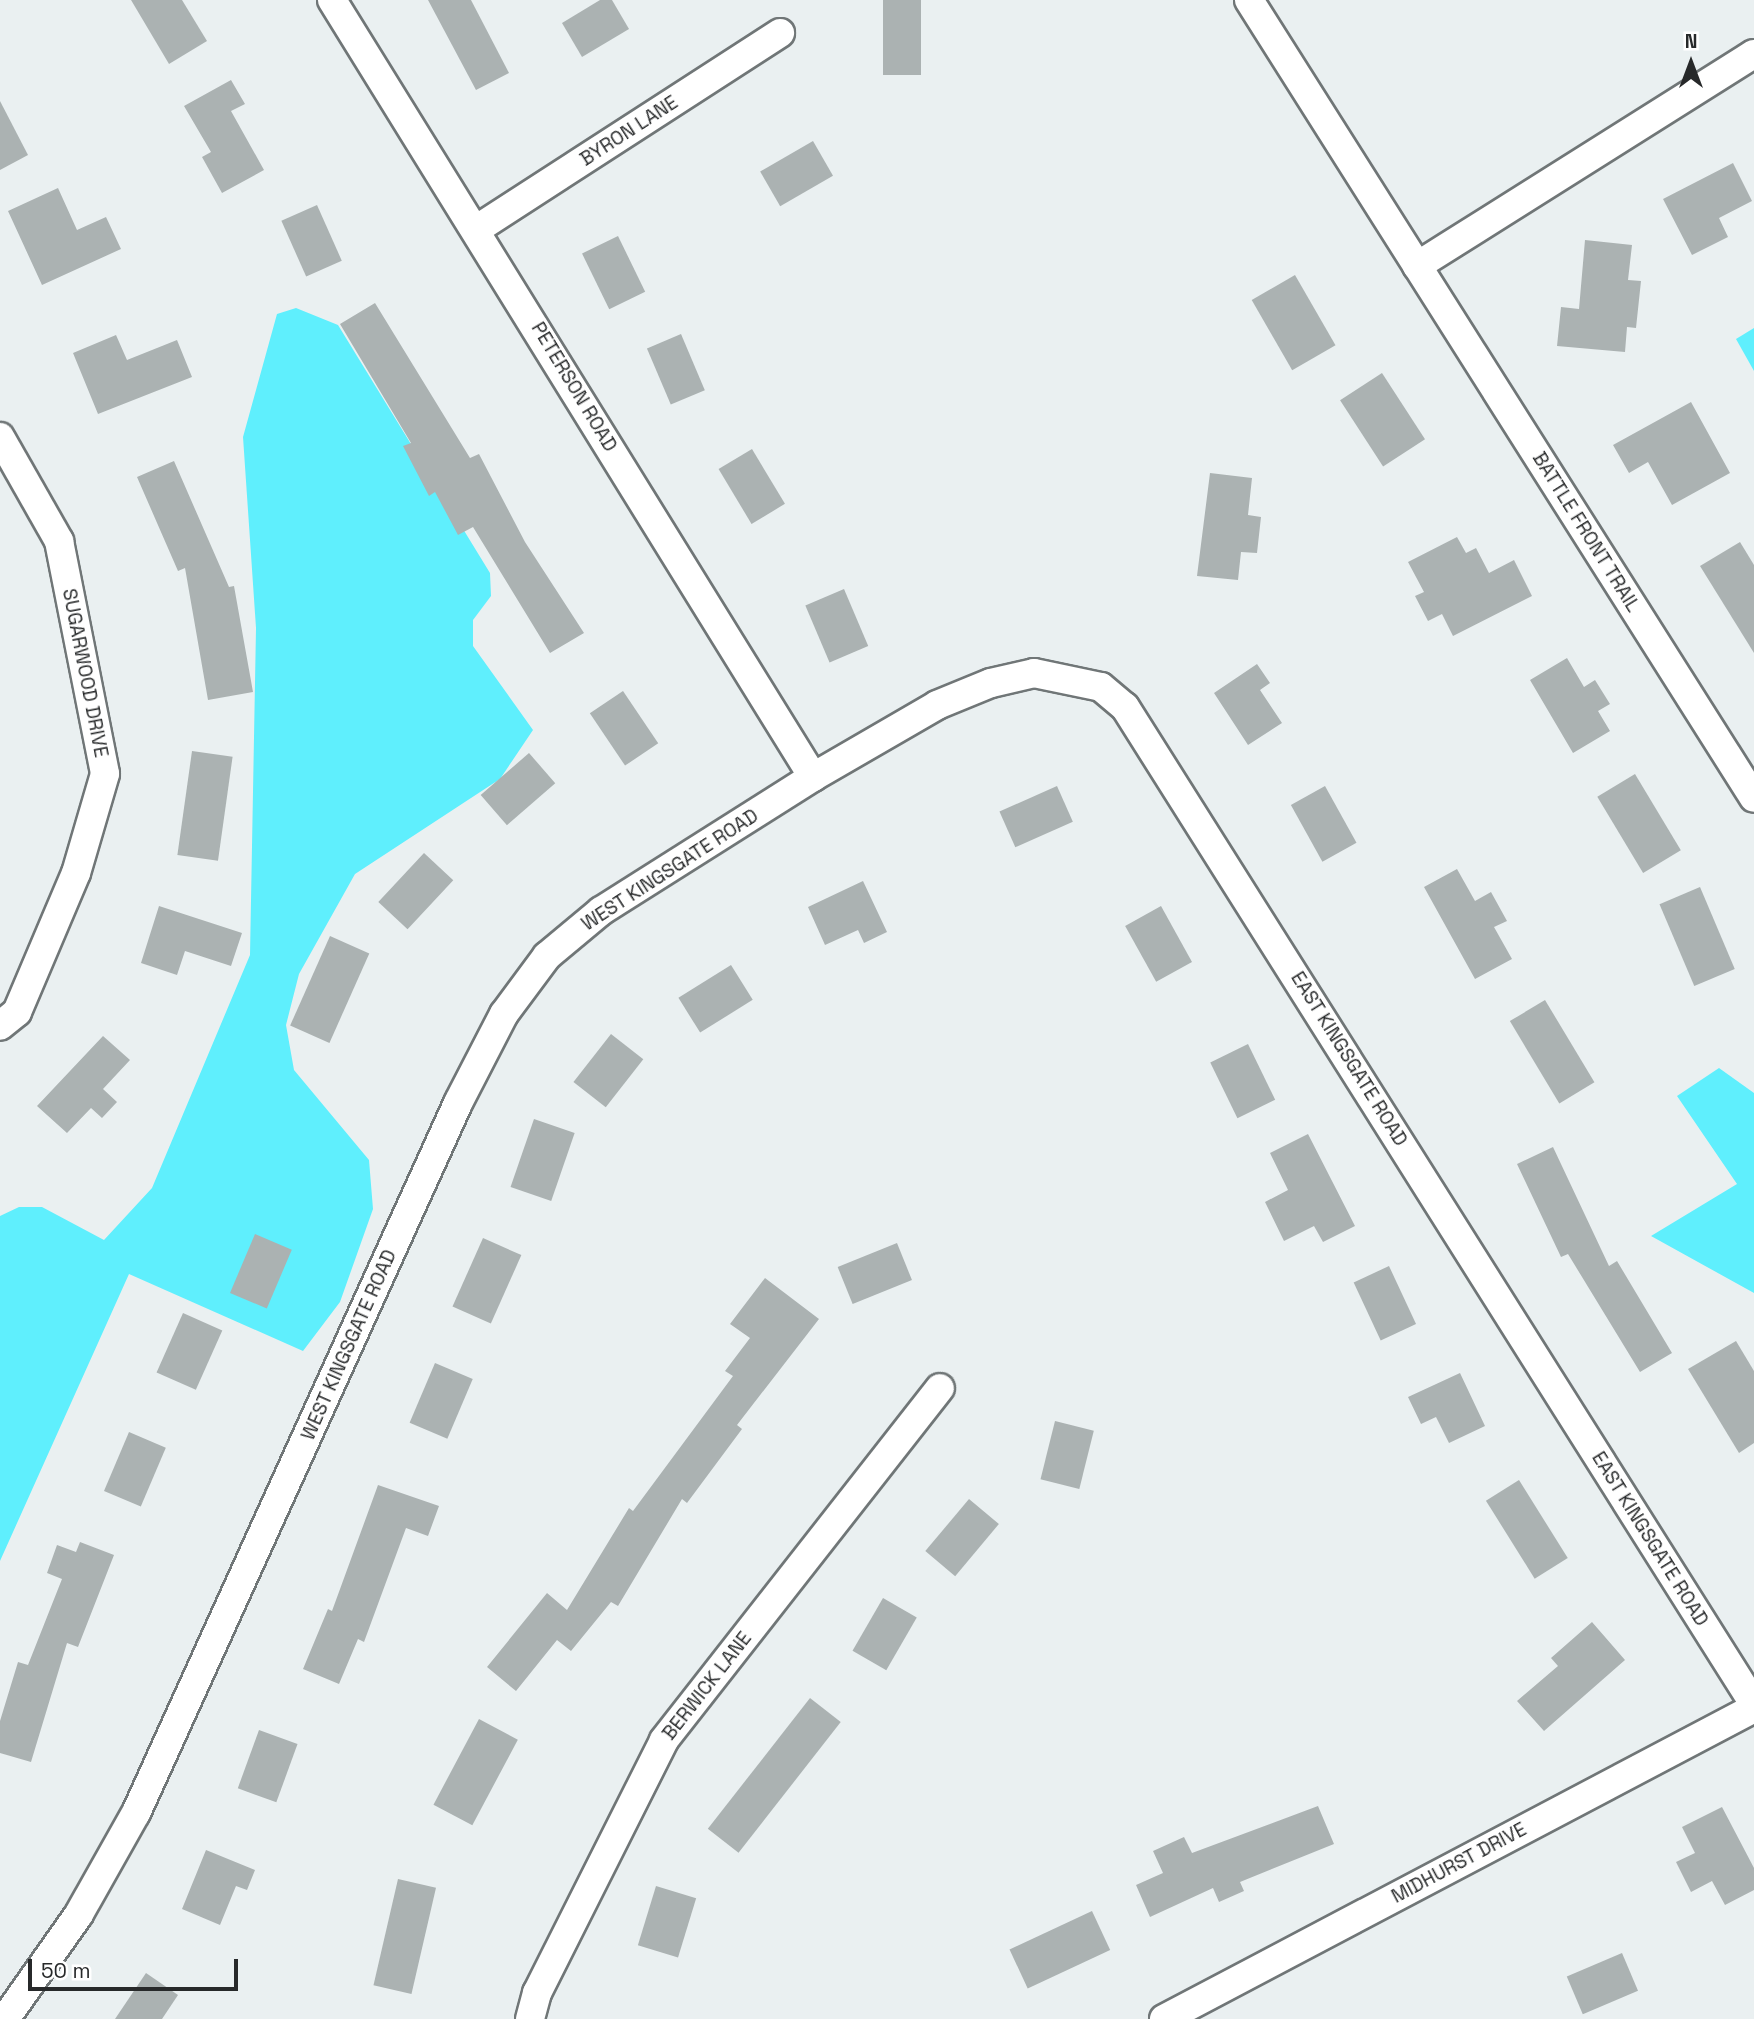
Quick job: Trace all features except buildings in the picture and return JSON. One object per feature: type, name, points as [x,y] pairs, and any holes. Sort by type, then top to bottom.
[{"type":"street","name":"PETERSON ROAD","points":[[332,0],[477,229],[813,777]]},
{"type":"street","name":"BATTLE FRONT TRAIL","points":[[1249,0],[1754,798]]},
{"type":"street","name":"BYRON LANE","points":[[477,229],[780,33]]},
{"type":"street","points":[[1417,267],[1754,54]]},
{"type":"street","name":"SUGARWOOD DRIVE","points":[[0,437],[59,541],[105,774],[76,873],[18,1012],[0,1026]]},
{"type":"street","name":"EAST KINGSGATE ROAD","points":[[813,777],[937,705],[991,683],[1034,673],[1101,687],[1125,707],[1754,1706]]},
{"type":"street","name":"WEST KINGSGATE ROAD","points":[[5,2019],[79,1914],[136,1814],[458,1103],[504,1014],[547,956],[601,911],[813,777]]},
{"type":"street","name":"BERWICK LANE","points":[[530,2019],[537,1993],[664,1740],[940,1388]]},
{"type":"street","name":"MIDHURST DRIVE","points":[[1164,2019],[1754,1706]]},
{"type":"shaded area","points":[[296,308],[338,325],[490,573],[491,596],[473,620],[473,646],[533,730],[500,779],[355,874],[299,974],[286,1025],[294,1070],[369,1160],[373,1209],[340,1302],[303,1351],[129,1274],[0,1561],[0,1216],[19,1207],[42,1207],[104,1240],[152,1188],[250,955],[256,628],[243,437],[277,314]]},
{"type":"shaded area","points":[[1754,328],[1754,371],[1736,339]]},
{"type":"shaded area","points":[[1719,1068],[1754,1093],[1754,1293],[1651,1236],[1737,1184],[1677,1096]]}]
